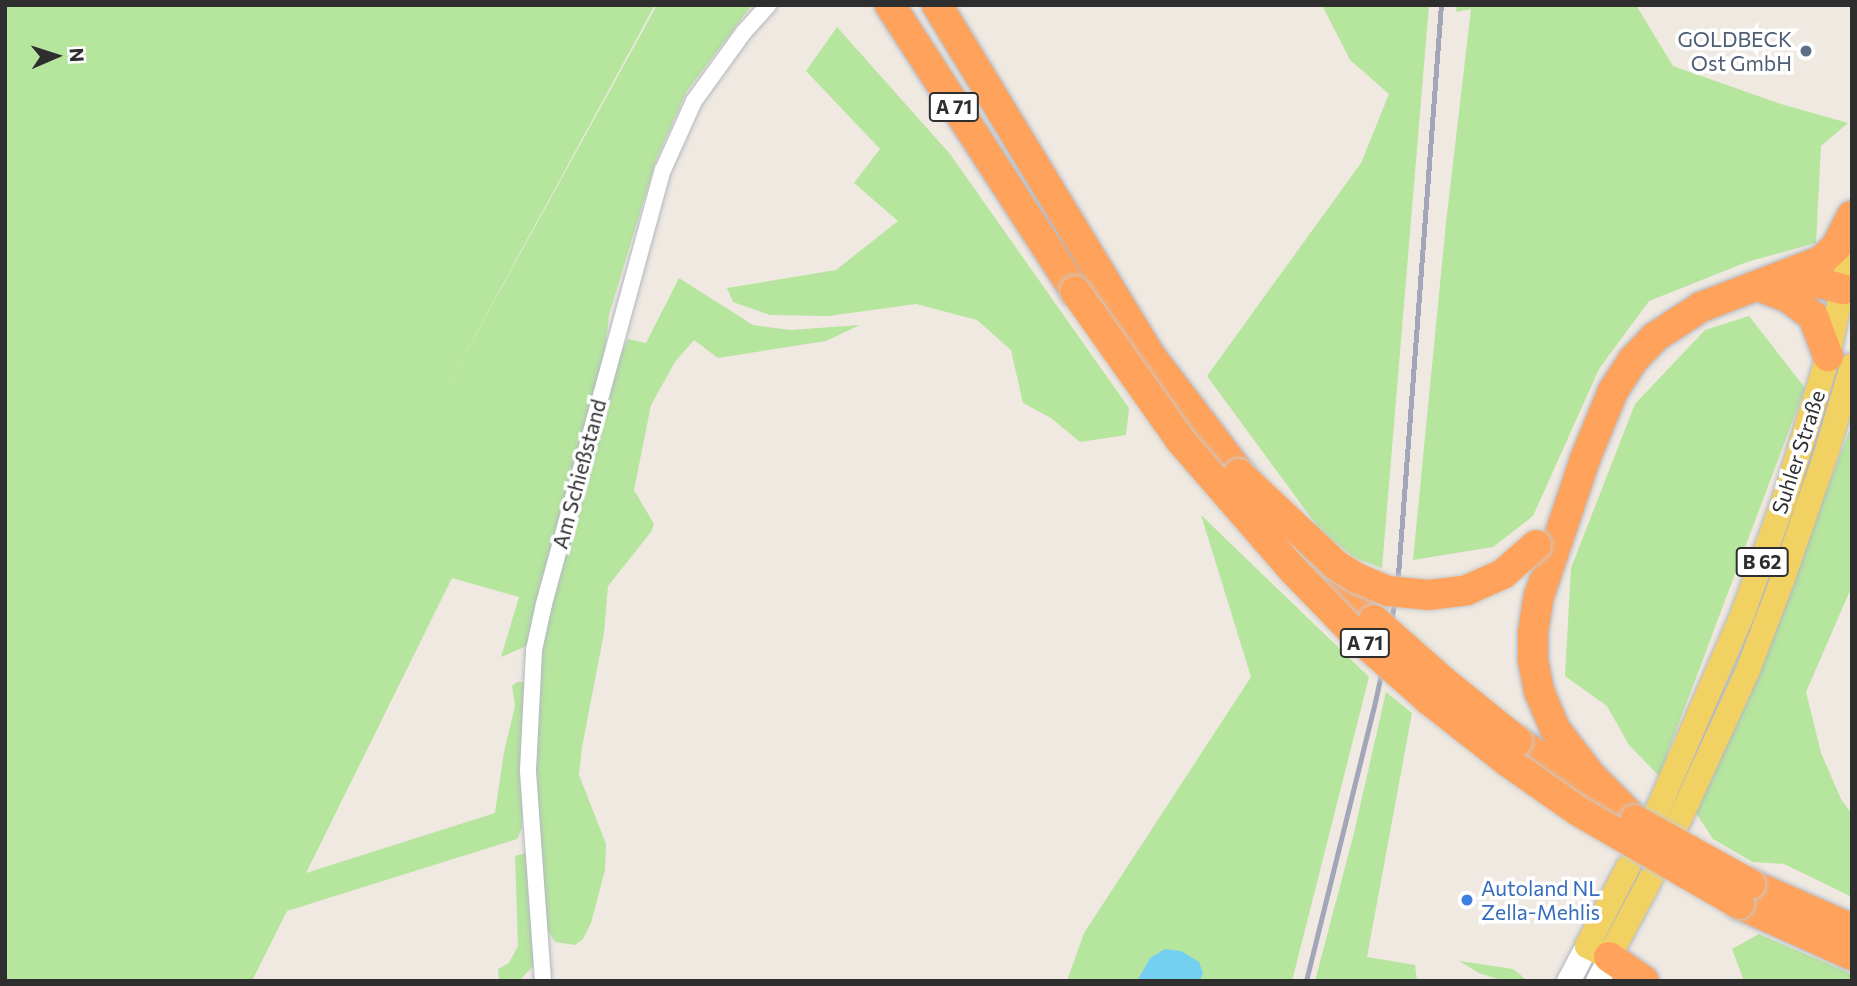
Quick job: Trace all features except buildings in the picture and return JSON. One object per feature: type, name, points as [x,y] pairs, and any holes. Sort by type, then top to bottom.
[{"type":"highway","name":"A 71","points":[[890,5],[1075,291],[1180,440],[1270,544],[1359,638],[1429,700],[1528,776],[1652,856],[1744,894],[1852,929]]},
{"type":"highway","name":"A 71","points":[[937,5],[1152,358],[1239,474],[1311,557],[1374,620],[1444,682],[1517,741],[1646,815],[1744,894],[1852,955]]},
{"type":"highway","points":[[1646,815],[1570,752],[1555,729],[1539,691],[1533,659],[1535,614],[1545,550],[1613,390],[1645,347],[1669,326],[1693,312],[1821,261],[1836,247],[1852,216]]},
{"type":"highway","points":[[1758,286],[1804,281],[1848,290]]},
{"type":"highway","points":[[1758,286],[1805,309],[1818,324],[1840,361]]},
{"type":"highway","points":[[1239,474],[1336,565],[1357,578],[1388,591],[1429,596],[1467,590],[1503,574],[1545,550]]},
{"type":"highway","points":[[1598,961],[1644,981]]},
{"type":"main road","name":"Suhler Straße","points":[[1678,823],[1748,670],[1827,452],[1840,361],[1852,242]]},
{"type":"main road","name":"Suhler Straße","points":[[1646,815],[1760,566],[1840,361]]},
{"type":"main road","points":[[1598,961],[1628,867]]},
{"type":"main road","points":[[1568,981],[1598,961],[1651,878]]},
{"type":"street","name":"Am Schießstand","points":[[543,981],[528,771],[534,650],[544,604],[663,170],[694,101],[744,32],[768,5]]},
{"type":"green space","points":[[5,5],[655,5],[432,414],[657,5],[752,5],[687,91],[656,160],[609,315],[599,398],[628,339],[646,343],[679,278],[753,325],[791,330],[860,325],[826,341],[718,358],[694,340],[675,362],[651,405],[634,490],[654,524],[651,532],[608,586],[604,633],[582,747],[579,775],[606,844],[605,870],[591,923],[583,939],[575,945],[555,942],[540,918],[529,645],[501,657],[519,597],[452,578],[306,873],[495,813],[504,752],[515,706],[512,686],[517,682],[524,682],[522,828],[517,839],[287,911],[252,981],[5,981]]},
{"type":"green space","points":[[1322,5],[1429,5],[1382,568],[1355,558],[1323,534],[1207,376],[1361,163],[1389,94],[1350,60]]},
{"type":"green space","points":[[1457,5],[1636,5],[1673,66],[1781,104],[1848,123],[1821,146],[1816,243],[1747,262],[1649,301],[1599,369],[1533,516],[1493,547],[1413,560],[1446,223],[1471,9],[1456,12]]},
{"type":"green space","points":[[837,27],[950,154],[1129,408],[1126,435],[1080,442],[1051,418],[1023,403],[1011,350],[977,320],[916,304],[828,316],[770,315],[733,302],[727,288],[836,270],[898,221],[854,183],[880,149],[806,71]]},
{"type":"green space","points":[[1749,316],[1805,388],[1659,776],[1629,745],[1607,706],[1565,676],[1571,568],[1635,404],[1705,330]]},
{"type":"green space","points":[[1852,424],[1852,586],[1806,692],[1821,753],[1841,799],[1852,814],[1852,897],[1784,864],[1753,862],[1713,839],[1694,810],[1733,732]]},
{"type":"green space","points":[[1201,515],[1369,677],[1292,981],[1200,981],[1203,973],[1150,958],[1137,981],[1067,981],[1084,933],[1251,677]]},
{"type":"green space","points":[[1386,692],[1412,713],[1367,957],[1415,965],[1417,981],[1315,981],[1354,833]]},
{"type":"green space","points":[[526,853],[534,965],[519,981],[499,981],[498,969],[509,963],[518,946],[515,856]]},
{"type":"green space","points":[[1759,934],[1852,974],[1852,981],[1744,981],[1732,949]]},
{"type":"green space","points":[[1459,961],[1513,969],[1528,981],[1503,981],[1479,973]]},
{"type":"water","points":[[1165,949],[1181,951],[1199,962],[1203,973],[1200,981],[1137,981],[1150,958]]},
{"type":"railway","points":[[1306,981],[1373,711],[1388,643],[1398,575],[1441,5]]},
{"type":"place","name":"GOLDBECK Ost GmbH","points":[[1806,51]]},
{"type":"place","name":"Autoland NL Zella-Mehlis","points":[[1467,900]]}]
